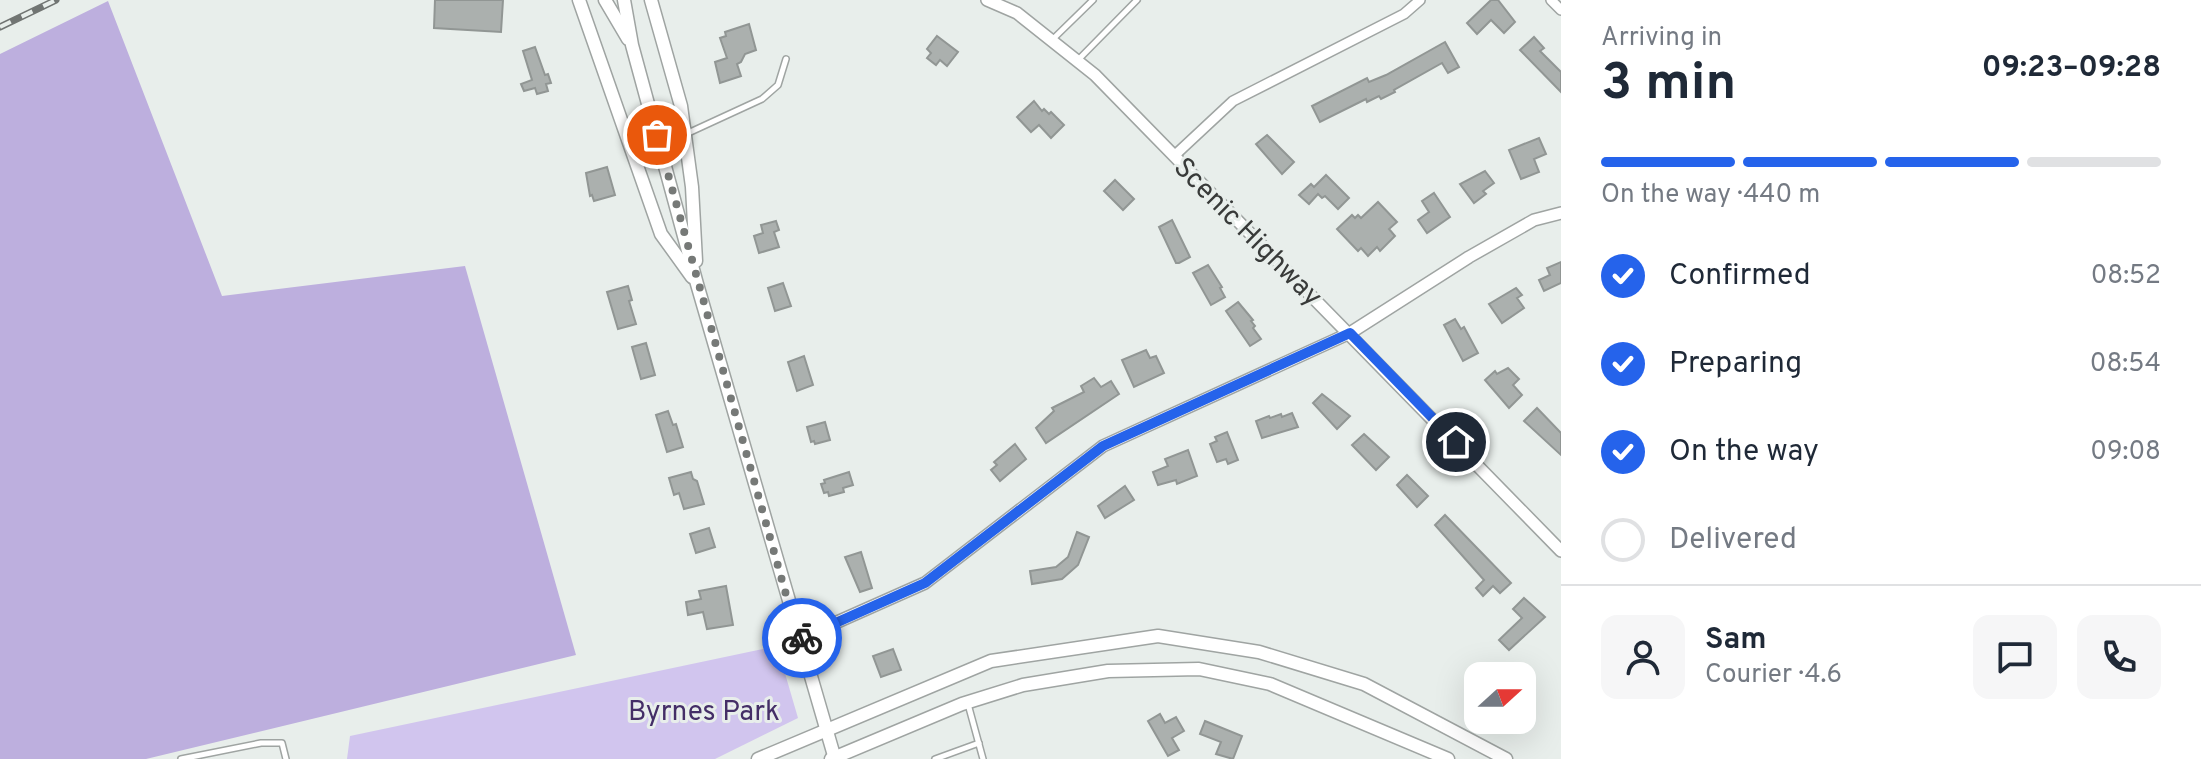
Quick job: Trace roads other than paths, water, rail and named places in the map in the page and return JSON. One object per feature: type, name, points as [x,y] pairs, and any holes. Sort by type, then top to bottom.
[{"type":"main road","points":[[579,0],[661,234],[697,284]]},
{"type":"main road","points":[[605,0],[632,45]]},
{"type":"main road","points":[[624,0],[632,45],[697,284],[834,758],[968,703],[1023,685],[1108,671],[1199,669],[1270,684],[1448,759]]},
{"type":"main road","points":[[651,0],[681,106],[692,187],[697,284]]},
{"type":"main road","points":[[758,759],[991,661],[1158,636],[1259,652],[1364,684],[1506,759]]},
{"type":"street","name":"Scenic Highway","points":[[987,0],[1017,13],[1095,75],[1561,551]]},
{"type":"street","points":[[1174,156],[1233,101],[1404,14],[1420,0]]},
{"type":"street","points":[[1551,0],[1561,10]]},
{"type":"street","points":[[799,639],[925,583],[1103,446],[1350,333],[1469,257],[1534,220],[1561,213]]},
{"type":"lane","points":[[1052,40],[1093,0]]},
{"type":"lane","points":[[1077,60],[1137,0]]},
{"type":"lane","points":[[685,135],[762,99],[778,85],[786,59]]},
{"type":"lane","points":[[968,703],[983,759]]},
{"type":"lane","points":[[181,759],[261,743],[282,743],[286,759]]},
{"type":"lane","points":[[935,759],[979,743]]},
{"type":"railway","points":[[0,27],[56,0]]},
{"type":"park label","name":"Byrnes Park","points":[[704,710]]}]
